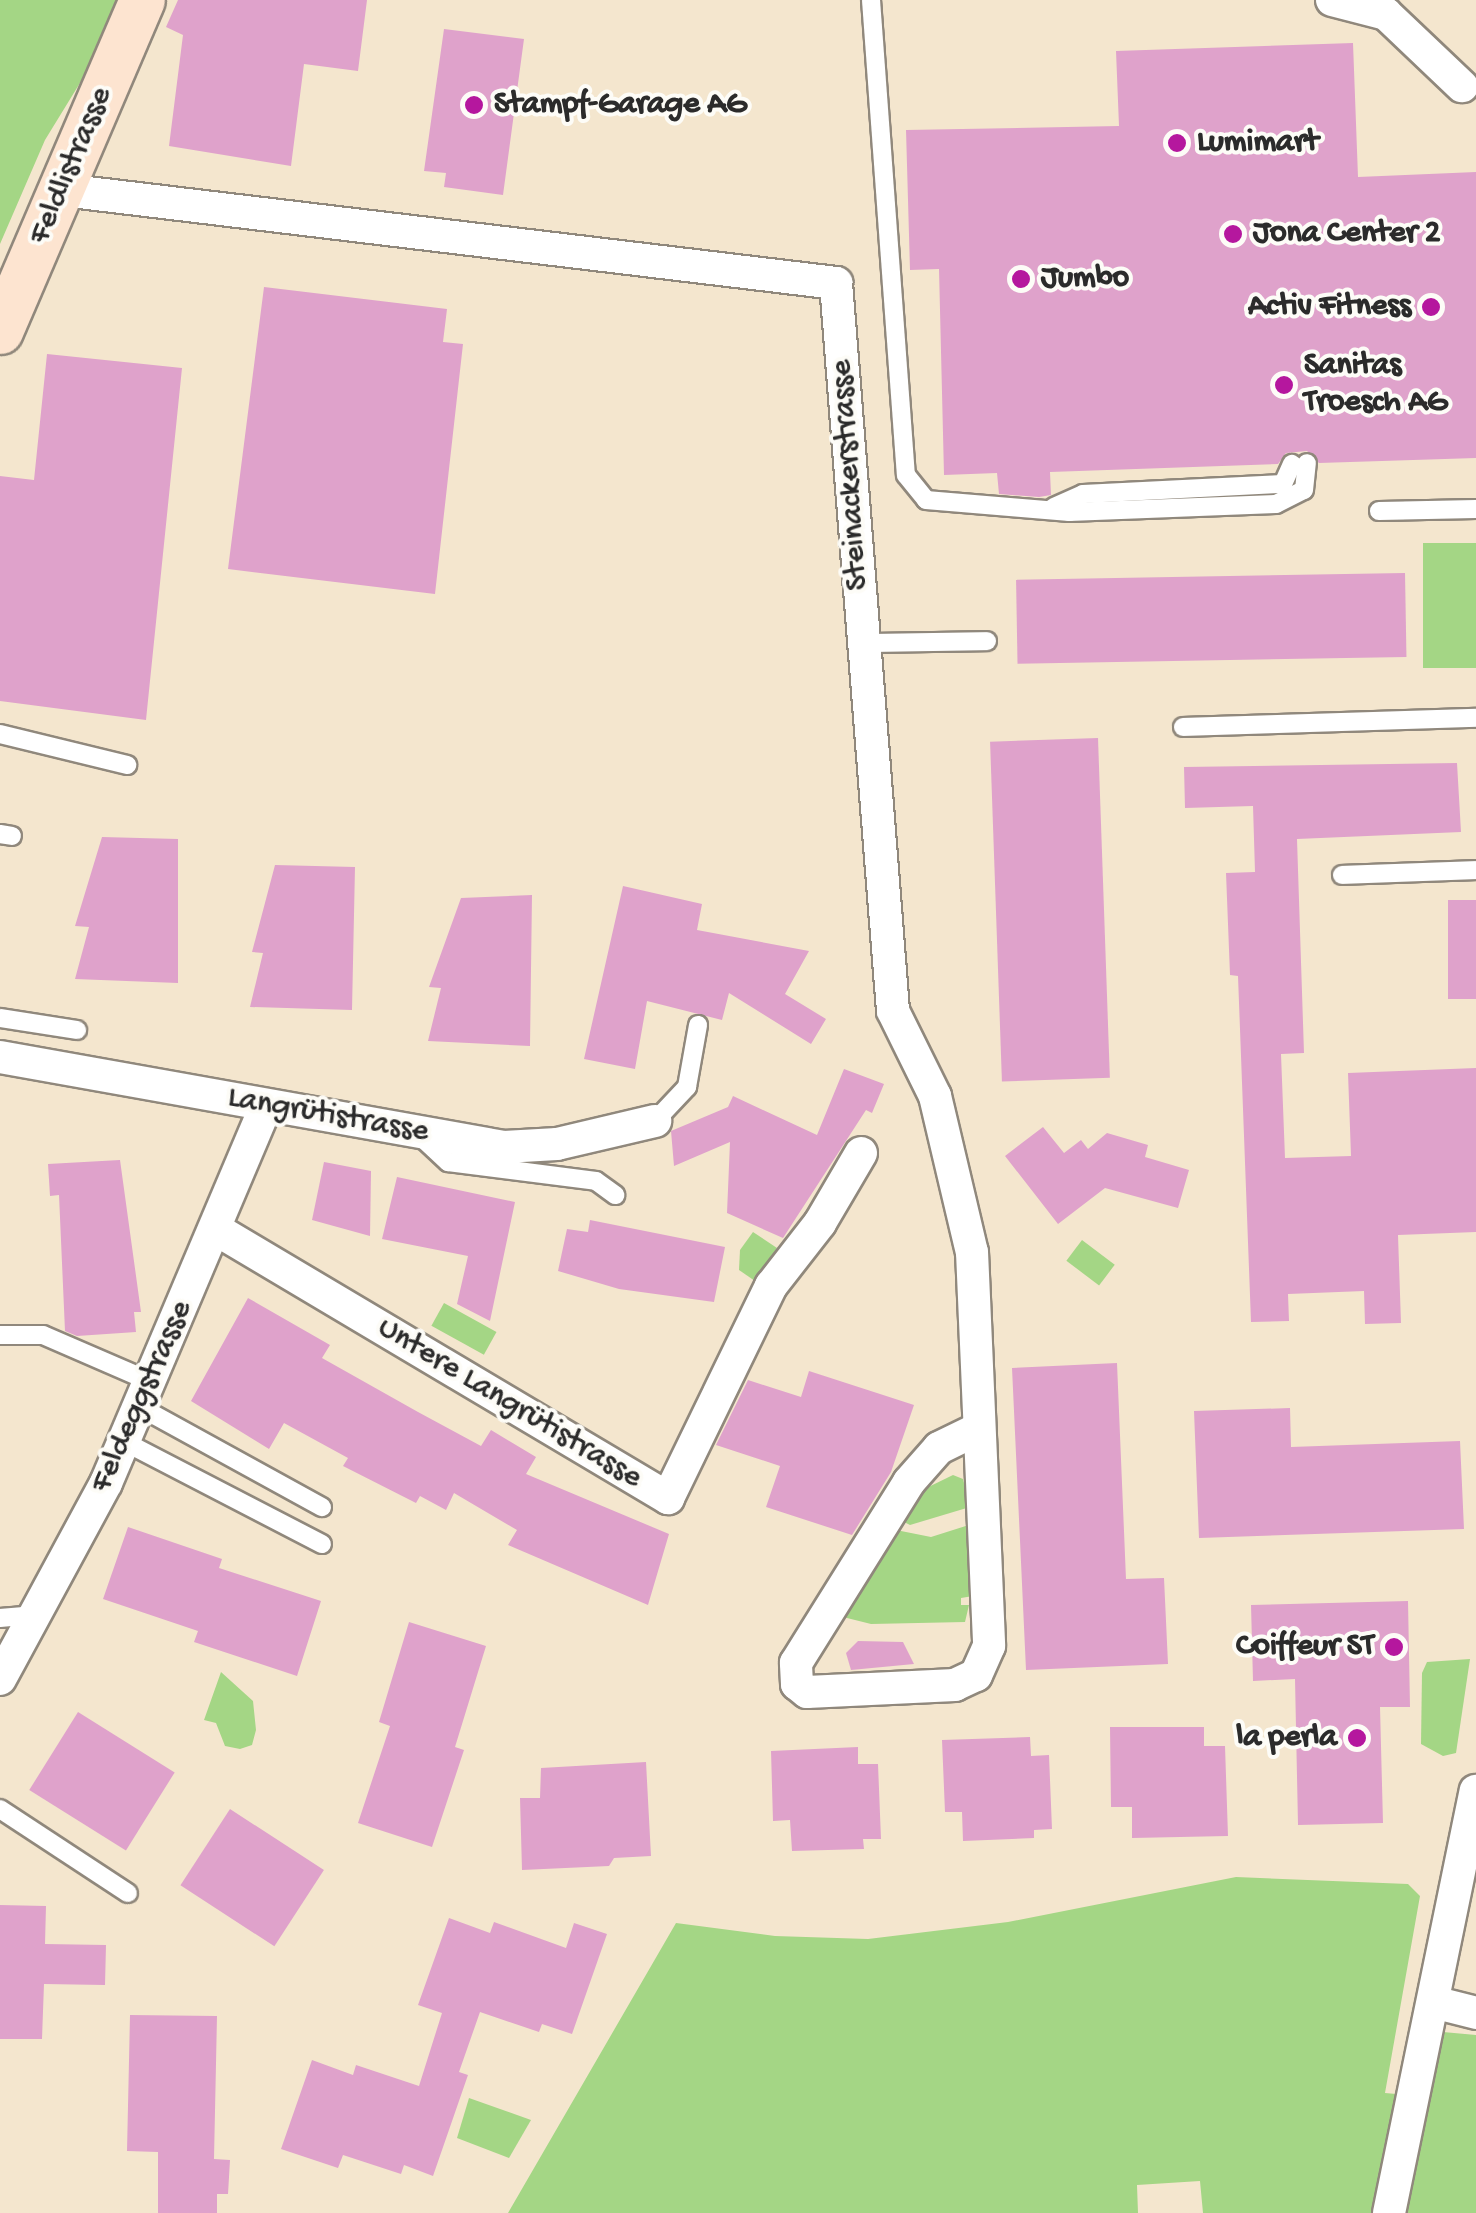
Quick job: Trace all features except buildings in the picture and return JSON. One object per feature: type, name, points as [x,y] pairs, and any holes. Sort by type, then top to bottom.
[{"type":"street","name":"Feldlistrasse","points":[[0,330],[64,190],[142,0]]},
{"type":"street","points":[[1332,0],[1386,14],[1469,92]]},
{"type":"street","name":"Steinackerstrasse","points":[[64,190],[836,283],[893,1011],[935,1096],[972,1252],[978,1429],[987,1533],[986,1663],[956,1685],[807,1692],[798,1684],[796,1663],[909,1482],[938,1448],[978,1429]]},
{"type":"street","name":"Langrütistrasse","points":[[0,1057],[504,1148],[557,1144],[655,1121]]},
{"type":"street","name":"Feldeggstrasse","points":[[0,1679],[16,1616],[123,1441],[217,1230],[266,1106]]},
{"type":"street","name":"Untere Langrütistrasse","points":[[217,1230],[668,1498],[770,1286],[820,1223],[861,1154]]},
{"type":"street","points":[[1389,2213],[1476,1792]]},
{"type":"street","points":[[1433,2002],[1476,2012]]},
{"type":"lane","points":[[871,0],[906,475],[926,500],[1054,507],[1068,512],[1276,504],[1304,490],[1299,464]]},
{"type":"lane","points":[[1378,511],[1476,509]]},
{"type":"lane","points":[[864,642],[987,641]]},
{"type":"lane","points":[[1183,728],[1476,718]]},
{"type":"lane","points":[[0,734],[127,765]]},
{"type":"lane","points":[[1342,875],[1476,870]]},
{"type":"lane","points":[[0,1018],[78,1030]]},
{"type":"lane","points":[[655,1121],[687,1088],[698,1025]]},
{"type":"lane","points":[[416,1132],[448,1162],[596,1181],[614,1195]]},
{"type":"lane","points":[[0,1335],[43,1335],[322,1507]]},
{"type":"lane","points":[[123,1441],[322,1544]]},
{"type":"lane","points":[[0,1809],[128,1893]]},
{"type":"green space","points":[[0,0],[119,0],[91,65],[45,140],[0,244]]},
{"type":"green space","points":[[1423,543],[1476,543],[1476,668],[1423,668]]},
{"type":"green space","points":[[753,1232],[777,1248],[755,1281],[739,1270],[740,1250]]},
{"type":"green space","points":[[1082,1240],[1115,1265],[1099,1285],[1066,1261]]},
{"type":"green space","points":[[444,1303],[496,1332],[484,1355],[431,1326]]},
{"type":"green space","points":[[953,1475],[963,1479],[970,1507],[910,1525],[894,1517],[910,1496]]},
{"type":"green space","points":[[972,1524],[973,1596],[961,1598],[961,1605],[969,1605],[965,1622],[871,1624],[835,1615],[886,1528],[931,1537]]},
{"type":"green space","points":[[1470,1659],[1456,1753],[1443,1756],[1421,1744],[1422,1673],[1427,1662]]},
{"type":"green space","points":[[221,1672],[253,1701],[256,1730],[252,1745],[240,1749],[225,1746],[216,1723],[204,1720]]},
{"type":"green space","points":[[1236,1877],[1408,1884],[1420,1896],[1385,2093],[1431,2097],[1443,2032],[1476,2035],[1476,2213],[1203,2213],[1200,2181],[1137,2185],[1138,2213],[508,2213],[676,1923],[775,1936],[868,1939],[1008,1922]]},
{"type":"green space","points":[[469,2098],[531,2120],[509,2158],[457,2138]]},
{"type":"place","name":"Stampf-Garage AG","points":[[474,105]]},
{"type":"place","name":"Lumimart","points":[[1177,143]]},
{"type":"place","name":"Jona Center 2","points":[[1233,234]]},
{"type":"place","name":"Jumbo","points":[[1021,279]]},
{"type":"place","name":"Activ Fitness","points":[[1431,307]]},
{"type":"place","name":"Sanitas Troesch AG","points":[[1284,385]]},
{"type":"place","name":"Coiffeur ST","points":[[1394,1647]]},
{"type":"place","name":"la perla","points":[[1357,1738]]}]
